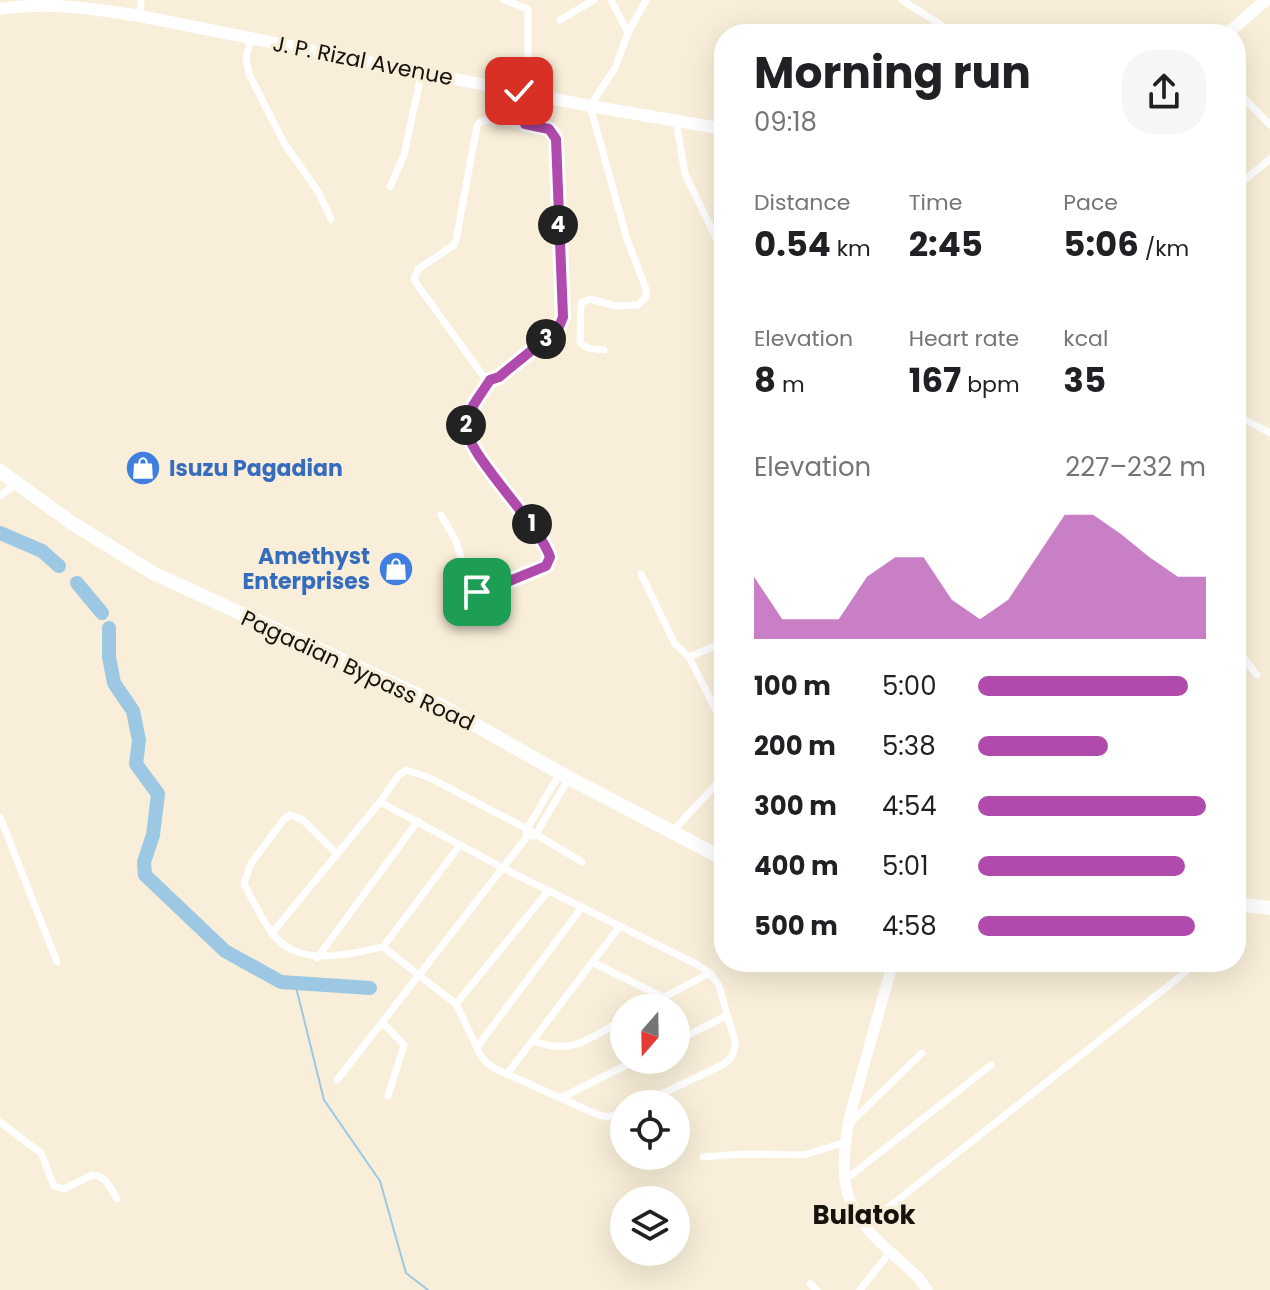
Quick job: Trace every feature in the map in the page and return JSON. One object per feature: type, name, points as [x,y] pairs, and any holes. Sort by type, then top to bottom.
[{"type":"highway","name":"Pagadian Bypass Road","points":[[0,471],[103,544],[153,573],[440,705],[565,776],[714,854]]},
{"type":"highway","points":[[1246,907],[1270,908]]},
{"type":"main road","points":[[1238,24],[1266,0]]},
{"type":"main road","name":"J. P. Rizal Avenue","points":[[0,9],[49,5],[140,16],[590,106],[714,127]]},
{"type":"street","points":[[140,16],[141,0]]},
{"type":"street","points":[[504,0],[528,9],[525,124]]},
{"type":"street","points":[[560,20],[594,0]]},
{"type":"street","points":[[611,0],[628,33]]},
{"type":"street","points":[[604,350],[588,348],[580,343],[581,303],[590,299],[616,306],[638,305],[646,297],[646,289],[627,239],[590,106],[615,68],[628,33],[646,0]]},
{"type":"street","points":[[902,0],[939,24]]},
{"type":"street","points":[[251,38],[246,58],[249,74],[284,143],[319,193],[331,219]]},
{"type":"street","points":[[390,187],[401,166],[422,71]]},
{"type":"street","points":[[512,121],[527,92]]},
{"type":"street","points":[[1246,100],[1270,125]]},
{"type":"street","points":[[441,515],[451,528],[470,587],[474,590],[483,592],[549,562],[547,547],[540,534],[501,485],[466,433],[466,421],[490,380],[499,377],[558,329],[563,317],[556,139],[549,129],[512,121],[488,120],[477,126],[454,245],[418,269],[414,280],[484,377],[490,380]]},
{"type":"street","points":[[676,121],[685,174],[714,234]]},
{"type":"street","points":[[1246,179],[1270,159]]},
{"type":"street","points":[[1246,420],[1270,433]]},
{"type":"street","points":[[0,496],[17,483]]},
{"type":"street","points":[[641,574],[675,644],[689,657],[714,706]]},
{"type":"street","points":[[689,657],[714,646]]},
{"type":"street","points":[[1246,661],[1257,675]]},
{"type":"street","points":[[272,933],[406,770],[414,771],[526,834],[536,834],[582,862]]},
{"type":"street","points":[[337,1080],[503,868],[565,776]]},
{"type":"street","points":[[536,834],[565,776]]},
{"type":"street","points":[[671,833],[714,787]]},
{"type":"street","points":[[380,802],[710,973],[719,986],[736,1045],[731,1058],[724,1064],[670,1090]]},
{"type":"street","points":[[337,854],[303,820],[290,815],[250,865],[244,884],[272,933],[290,947],[317,958],[383,947],[460,845]]},
{"type":"street","points":[[0,817],[57,962]]},
{"type":"street","points":[[317,958],[418,821]]},
{"type":"street","points":[[456,1004],[548,891]]},
{"type":"street","points":[[477,1047],[582,907]]},
{"type":"street","points":[[507,1074],[620,926]]},
{"type":"street","points":[[383,947],[456,1004],[487,1063],[561,1098],[610,1116]]},
{"type":"street","points":[[594,963],[657,994]]},
{"type":"street","points":[[890,972],[849,1124],[843,1181],[848,1201],[865,1226],[919,1278],[927,1290]]},
{"type":"street","points":[[865,1226],[1185,972]]},
{"type":"street","points":[[669,994],[710,973]]},
{"type":"street","points":[[690,1034],[726,1016]]},
{"type":"street","points":[[383,1023],[404,1045],[388,1096]]},
{"type":"street","points":[[534,1041],[558,1048],[570,1047],[610,1026]]},
{"type":"street","points":[[849,1124],[922,1053]]},
{"type":"street","points":[[843,1181],[991,1065]]},
{"type":"street","points":[[561,1098],[610,1074]]},
{"type":"street","points":[[0,1122],[41,1153],[54,1186],[64,1189],[98,1175],[104,1178],[117,1199]]},
{"type":"street","points":[[703,1157],[804,1155],[846,1142]]},
{"type":"street","points":[[860,1290],[890,1252]]},
{"type":"waterway","points":[[0,533],[42,551],[59,566]]},
{"type":"waterway","points":[[77,583],[102,613]]},
{"type":"waterway","points":[[109,628],[109,657],[114,683],[133,711],[139,740],[136,764],[158,794],[153,835],[144,862],[145,875],[225,951],[281,982],[370,988]]},
{"type":"waterway","points":[[295,983],[324,1100],[380,1181],[406,1273],[428,1290]]},
{"type":"place","name":"Isuzu Pagadian","points":[[143,468]]},
{"type":"place","name":"Amethyst Enterprises","points":[[396,569]]},
{"type":"district","name":"Bulatok","points":[[864,1215]]},
{"type":"route","points":[[477,592],[546,566],[550,557],[540,534],[501,485],[466,433],[466,421],[490,380],[499,377],[558,329],[563,317],[556,139],[549,129],[525,124],[533,93],[519,91]]}]
